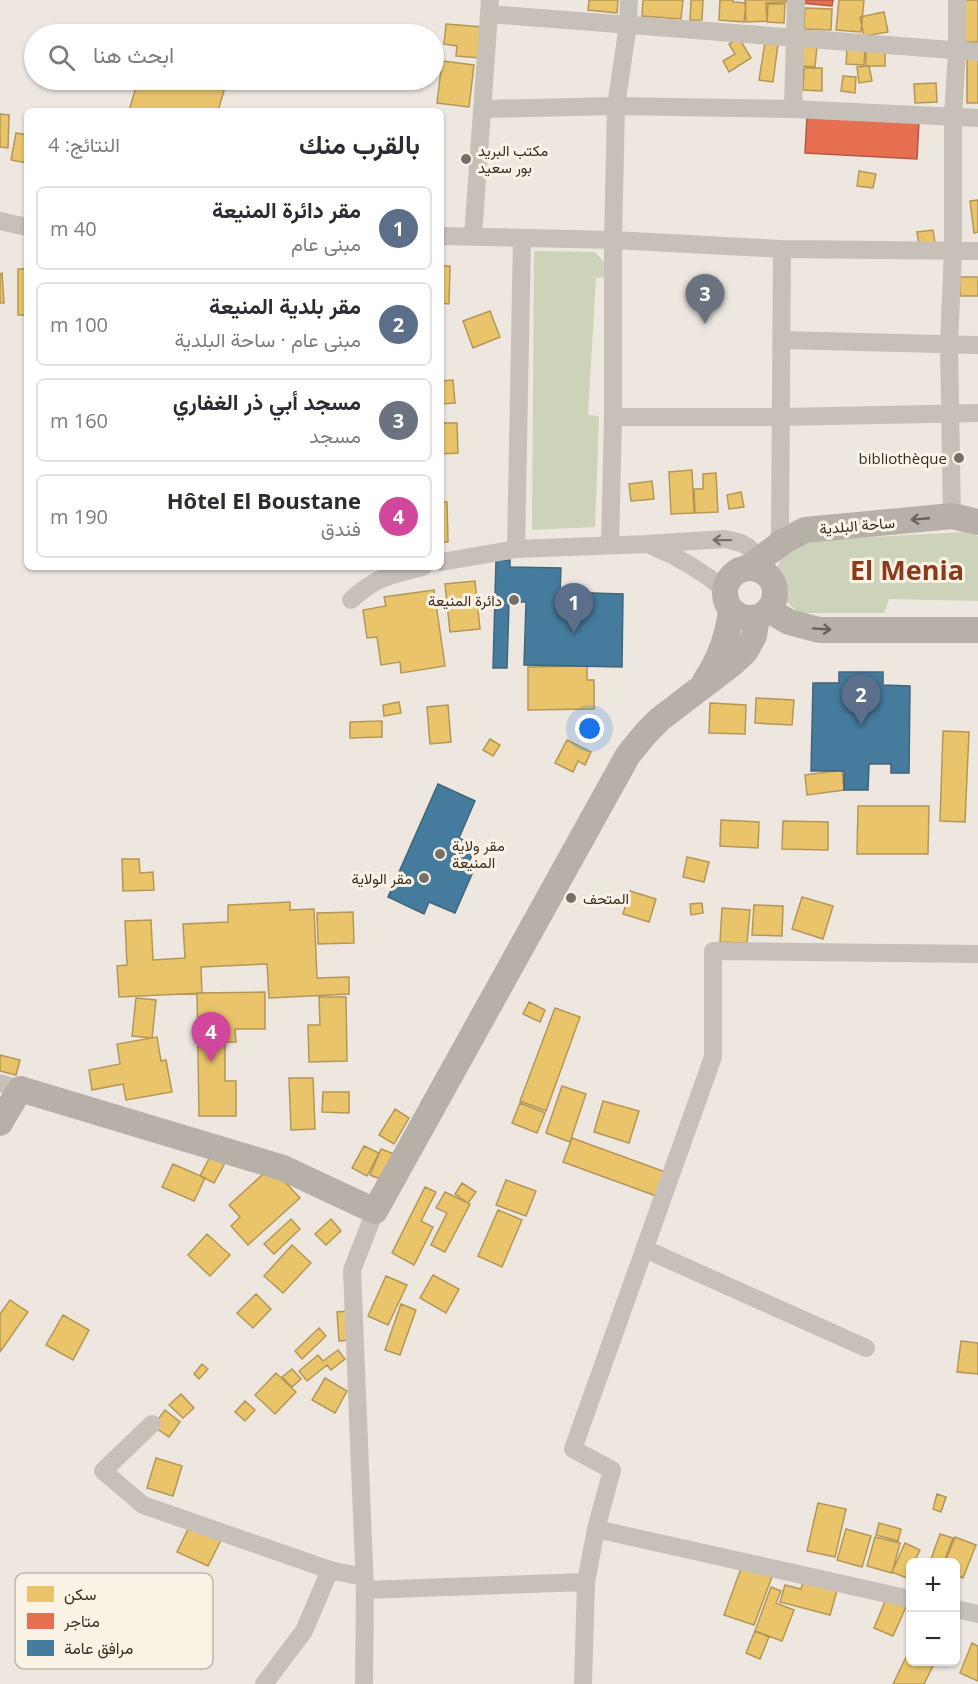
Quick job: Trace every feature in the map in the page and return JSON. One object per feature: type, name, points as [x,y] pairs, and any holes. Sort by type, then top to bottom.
[{"type":"street","points":[[609,545],[613,417],[612,240],[616,106],[629,0]]},
{"type":"street","points":[[793,108],[796,0]]},
{"type":"street","points":[[952,516],[949,345],[957,0]]},
{"type":"street","points":[[473,236],[490,7],[627,25],[978,52]]},
{"type":"street","points":[[482,109],[616,106],[793,108],[978,117]]},
{"type":"street","points":[[0,221],[24,226]]},
{"type":"street","points":[[444,236],[612,240],[782,249],[978,251]]},
{"type":"street","points":[[516,549],[522,238]]},
{"type":"street","points":[[698,691],[715,664],[729,624],[727,582],[740,570],[763,561],[780,531],[782,249]]},
{"type":"street","points":[[782,340],[978,345]]},
{"type":"street","points":[[613,417],[781,417],[978,413]]},
{"type":"street","name":"ساحة البلدية","points":[[763,561],[797,533],[813,529],[952,516],[978,522]]},
{"type":"street","points":[[364,1684],[364,1583],[352,1270],[375,1211],[628,755],[660,718],[698,691],[745,652],[763,614],[773,603],[775,595],[774,586],[763,561],[748,547],[725,538],[647,544],[516,549],[444,561]]},
{"type":"street","points":[[647,544],[681,560],[711,578],[737,615],[745,618],[763,614],[819,630],[978,630]]},
{"type":"street","points":[[351,600],[363,588],[382,577],[411,570]]},
{"type":"street","points":[[583,1684],[586,1581],[596,1529],[612,1470],[573,1449],[714,1057],[713,951],[978,954]]},
{"type":"street","points":[[0,1123],[10,1086],[283,1168],[375,1211]]},
{"type":"street","points":[[645,1249],[866,1348]]},
{"type":"street","points":[[152,1424],[103,1471],[143,1505],[364,1583],[586,1581]]},
{"type":"street","points":[[596,1529],[906,1598]]},
{"type":"street","points":[[264,1684],[304,1631],[330,1570]]},
{"type":"street","points":[[960,1610],[978,1614]]},
{"type":"green space","points":[[534,251],[595,252],[605,263],[608,277],[596,278],[588,415],[599,416],[595,527],[532,530]]},
{"type":"green space","points":[[964,532],[978,536],[978,601],[889,599],[884,613],[801,613],[785,598],[778,584],[779,563],[799,541]]},
{"type":"building: سكن","points":[[589,0],[618,0],[617,13],[588,10]]},
{"type":"building: سكن","points":[[643,0],[683,0],[681,19],[642,16]]},
{"type":"building: سكن","points":[[691,0],[703,0],[702,20],[690,20]]},
{"type":"building: سكن","points":[[720,0],[746,3],[744,22],[719,20]]},
{"type":"building: سكن","points":[[745,0],[787,0],[787,2],[766,3],[767,21],[746,22]]},
{"type":"building: سكن","points":[[839,0],[864,0],[861,32],[836,30]]},
{"type":"building: سكن","points":[[965,0],[978,0],[978,42],[963,42]]},
{"type":"building: سكن","points":[[768,4],[785,4],[784,23],[767,22]]},
{"type":"building: سكن","points":[[805,8],[832,9],[831,30],[804,29]]},
{"type":"building: سكن","points":[[884,12],[888,32],[864,36],[860,17]]},
{"type":"building: سكن","points":[[446,24],[483,27],[480,58],[456,56],[457,46],[444,44]]},
{"type":"building: سكن","points":[[739,38],[751,58],[729,72],[723,61],[735,54],[729,44]]},
{"type":"building: سكن","points":[[765,42],[778,44],[773,82],[759,80]]},
{"type":"building: سكن","points":[[803,44],[817,45],[815,67],[801,66]]},
{"type":"building: سكن","points":[[847,49],[865,50],[864,65],[846,64]]},
{"type":"building: سكن","points":[[866,51],[885,51],[885,66],[866,66]]},
{"type":"building: سكن","points":[[967,59],[978,59],[978,103],[967,103]]},
{"type":"building: سكن","points":[[444,61],[474,65],[469,107],[437,103],[439,90],[444,90]]},
{"type":"building: سكن","points":[[869,66],[872,81],[859,83],[857,67]]},
{"type":"building: سكن","points":[[804,68],[822,68],[822,91],[803,90]]},
{"type":"building: سكن","points":[[843,76],[856,77],[855,93],[841,91]]},
{"type":"building: سكن","points":[[936,83],[937,102],[915,103],[914,84]]},
{"type":"building: سكن","points":[[135,90],[224,90],[219,108],[130,108]]},
{"type":"building: سكن","points":[[0,114],[9,115],[8,148],[0,147]]},
{"type":"building: سكن","points":[[16,133],[24,134],[24,162],[11,160]]},
{"type":"building: سكن","points":[[859,171],[876,174],[873,188],[857,186]]},
{"type":"building: سكن","points":[[978,200],[978,232],[974,233],[970,201]]},
{"type":"building: سكن","points":[[933,230],[935,243],[919,245],[917,232]]},
{"type":"building: سكن","points":[[444,266],[450,266],[449,304],[444,303]]},
{"type":"building: سكن","points":[[18,269],[24,269],[24,315],[18,315]]},
{"type":"building: سكن","points":[[2,273],[4,303],[0,303],[0,274]]},
{"type":"building: سكن","points":[[960,277],[978,277],[978,296],[960,296]]},
{"type":"building: سكن","points":[[490,311],[500,337],[473,348],[463,321]]},
{"type":"building: سكن","points":[[453,380],[455,403],[444,404],[444,381]]},
{"type":"building: سكن","points":[[444,423],[457,423],[458,453],[444,454]]},
{"type":"building: سكن","points":[[692,470],[694,513],[671,514],[669,472]]},
{"type":"building: سكن","points":[[716,473],[718,512],[695,513],[694,489],[703,489],[703,474]]},
{"type":"building: سكن","points":[[652,481],[654,499],[631,501],[629,484]]},
{"type":"building: سكن","points":[[741,492],[744,507],[729,509],[727,495]]},
{"type":"building: سكن","points":[[444,502],[447,502],[448,542],[444,542]]},
{"type":"building: سكن","points":[[475,581],[480,629],[450,632],[445,584]]},
{"type":"building: سكن","points":[[434,590],[445,666],[401,673],[400,662],[381,665],[377,637],[367,638],[363,610],[386,606],[384,597]]},
{"type":"building: سكن","points":[[587,666],[587,680],[594,680],[594,709],[528,710],[528,667]]},
{"type":"building: سكن","points":[[756,698],[794,700],[792,725],[755,723]]},
{"type":"building: سكن","points":[[399,702],[401,713],[384,716],[383,705]]},
{"type":"building: سكن","points":[[710,703],[746,705],[745,734],[709,733]]},
{"type":"building: سكن","points":[[448,705],[451,742],[430,744],[427,707]]},
{"type":"building: سكن","points":[[382,721],[382,737],[350,738],[350,722]]},
{"type":"building: سكن","points":[[943,731],[969,732],[965,822],[940,821]]},
{"type":"building: سكن","points":[[490,739],[500,745],[493,756],[483,750]]},
{"type":"building: سكن","points":[[567,740],[591,752],[585,765],[578,761],[573,772],[555,763]]},
{"type":"building: سكن","points":[[842,770],[844,790],[807,795],[805,775]]},
{"type":"building: سكن","points":[[858,806],[929,806],[928,854],[857,854]]},
{"type":"building: سكن","points":[[721,820],[759,822],[758,848],[720,846]]},
{"type":"building: سكن","points":[[783,821],[828,822],[828,850],[782,849]]},
{"type":"building: سكن","points":[[687,857],[709,862],[704,882],[683,877]]},
{"type":"building: سكن","points":[[122,859],[139,859],[140,873],[153,872],[154,890],[123,891]]},
{"type":"building: سكن","points":[[630,891],[656,899],[649,922],[623,914]]},
{"type":"building: سكن","points":[[802,897],[833,906],[823,939],[792,929]]},
{"type":"building: سكن","points":[[290,902],[290,910],[314,909],[317,978],[349,977],[349,994],[269,998],[267,964],[201,967],[202,993],[119,997],[117,966],[127,965],[125,921],[151,920],[153,960],[185,958],[183,924],[228,922],[228,905]]},
{"type":"building: سكن","points":[[702,903],[703,913],[691,915],[690,904]]},
{"type":"building: سكن","points":[[754,905],[783,906],[782,936],[752,935]]},
{"type":"building: سكن","points":[[722,908],[750,910],[747,943],[720,942]]},
{"type":"building: سكن","points":[[353,912],[354,943],[318,944],[317,913]]},
{"type":"building: سكن","points":[[265,992],[265,1029],[235,1029],[236,1042],[225,1042],[225,1081],[236,1081],[236,1116],[199,1116],[197,993]]},
{"type":"building: سكن","points":[[319,997],[346,997],[347,1061],[309,1062],[308,1025],[320,1025]]},
{"type":"building: سكن","points":[[136,998],[156,1000],[152,1038],[132,1036]]},
{"type":"building: سكن","points":[[529,1002],[545,1010],[540,1022],[523,1014]]},
{"type":"building: سكن","points":[[555,1008],[580,1017],[546,1111],[520,1101]]},
{"type":"building: سكن","points":[[157,1037],[161,1061],[166,1060],[172,1092],[126,1100],[123,1084],[92,1090],[89,1070],[120,1064],[117,1044]]},
{"type":"building: سكن","points":[[0,1055],[20,1060],[16,1075],[0,1071]]},
{"type":"building: سكن","points":[[289,1078],[313,1078],[315,1129],[291,1130]]},
{"type":"building: سكن","points":[[562,1086],[586,1094],[570,1142],[546,1133]]},
{"type":"building: سكن","points":[[323,1092],[349,1092],[349,1113],[322,1112]]},
{"type":"building: سكن","points":[[603,1101],[639,1111],[629,1143],[594,1132]]},
{"type":"building: سكن","points":[[520,1103],[545,1113],[537,1133],[512,1123]]},
{"type":"building: سكن","points":[[395,1109],[409,1118],[394,1144],[379,1135]]},
{"type":"building: سكن","points":[[572,1138],[668,1173],[659,1197],[563,1162]]},
{"type":"building: سكن","points":[[364,1146],[379,1153],[367,1176],[352,1168]]},
{"type":"building: سكن","points":[[381,1149],[394,1154],[383,1180],[370,1175]]},
{"type":"building: سكن","points":[[212,1153],[226,1161],[214,1183],[200,1176]]},
{"type":"building: سكن","points":[[173,1164],[205,1178],[194,1201],[162,1187]]},
{"type":"building: سكن","points":[[271,1167],[300,1198],[248,1245],[231,1226],[240,1217],[229,1205]]},
{"type":"building: سكن","points":[[506,1180],[536,1191],[526,1216],[496,1205]]},
{"type":"building: سكن","points":[[462,1183],[476,1192],[468,1203],[455,1194]]},
{"type":"building: سكن","points":[[425,1187],[436,1192],[421,1221],[433,1227],[414,1265],[392,1253]]},
{"type":"building: سكن","points":[[445,1192],[470,1204],[445,1252],[431,1245],[447,1213],[436,1208]]},
{"type":"building: سكن","points":[[498,1210],[522,1220],[502,1267],[478,1256]]},
{"type":"building: سكن","points":[[291,1219],[300,1229],[274,1254],[264,1244]]},
{"type":"building: سكن","points":[[331,1219],[341,1231],[326,1245],[315,1234]]},
{"type":"building: سكن","points":[[207,1234],[230,1255],[210,1276],[188,1255]]},
{"type":"building: سكن","points":[[292,1245],[311,1263],[283,1293],[264,1276]]},
{"type":"building: سكن","points":[[433,1275],[459,1289],[446,1313],[420,1298]]},
{"type":"building: سكن","points":[[386,1276],[407,1285],[388,1325],[368,1316]]},
{"type":"building: سكن","points":[[256,1294],[271,1309],[253,1328],[237,1313]]},
{"type":"building: سكن","points":[[10,1300],[28,1312],[0,1352],[0,1314]]},
{"type":"building: سكن","points":[[401,1304],[416,1310],[400,1355],[385,1350]]},
{"type":"building: سكن","points":[[349,1311],[352,1340],[339,1341],[337,1312]]},
{"type":"building: سكن","points":[[63,1315],[89,1330],[73,1360],[46,1345]]},
{"type":"building: سكن","points":[[319,1328],[326,1336],[302,1359],[295,1351]]},
{"type":"building: سكن","points":[[961,1341],[978,1343],[978,1374],[957,1372]]},
{"type":"building: سكن","points":[[338,1350],[345,1359],[331,1370],[327,1365],[307,1381],[299,1371],[318,1355],[323,1361]]},
{"type":"building: سكن","points":[[202,1364],[208,1369],[199,1379],[194,1374]]},
{"type":"building: سكن","points":[[292,1369],[301,1379],[292,1387],[282,1377]]},
{"type":"building: سكن","points":[[276,1373],[296,1392],[275,1414],[255,1395]]},
{"type":"building: سكن","points":[[325,1378],[347,1391],[335,1413],[312,1400]]},
{"type":"building: سكن","points":[[181,1394],[194,1408],[183,1418],[169,1405]]},
{"type":"building: سكن","points":[[245,1401],[255,1410],[245,1421],[235,1412]]},
{"type":"building: سكن","points":[[165,1410],[180,1422],[169,1437],[153,1426]]},
{"type":"building: سكن","points":[[156,1458],[182,1466],[173,1496],[147,1488]]},
{"type":"building: سكن","points":[[937,1494],[946,1497],[941,1512],[933,1509]]},
{"type":"building: سكن","points":[[818,1503],[846,1509],[835,1557],[807,1551]]},
{"type":"building: سكن","points":[[191,1523],[222,1538],[208,1566],[177,1552]]},
{"type":"building: سكن","points":[[879,1523],[901,1529],[898,1541],[876,1535]]},
{"type":"building: سكن","points":[[846,1529],[871,1536],[862,1567],[837,1560]]},
{"type":"building: سكن","points":[[940,1534],[953,1538],[946,1558],[931,1558]]},
{"type":"building: سكن","points":[[875,1537],[900,1543],[892,1573],[867,1566]]},
{"type":"building: سكن","points":[[955,1537],[976,1545],[963,1578],[960,1577],[960,1558],[947,1558]]},
{"type":"building: سكن","points":[[905,1543],[920,1550],[916,1558],[906,1558],[906,1578],[892,1572]]},
{"type":"building: سكن","points":[[743,1563],[773,1574],[754,1625],[724,1615]]},
{"type":"building: سكن","points":[[803,1582],[839,1584],[830,1615],[780,1602],[785,1585],[801,1589]]},
{"type":"building: سكن","points":[[771,1587],[781,1591],[776,1603],[794,1610],[782,1641],[755,1631]]},
{"type":"building: سكن","points":[[886,1599],[906,1607],[893,1636],[874,1628]]},
{"type":"building: سكن","points":[[755,1631],[769,1637],[760,1659],[746,1653]]},
{"type":"building: سكن","points":[[972,1643],[978,1646],[978,1681],[960,1673]]},
{"type":"building: سكن","points":[[906,1657],[906,1666],[933,1666],[924,1684],[893,1684]]},
{"type":"building: متاجر","points":[[803,0],[833,0],[832,6],[802,3]]},
{"type":"building: متاجر","points":[[807,116],[919,122],[917,159],[805,153]]},
{"type":"building: مرافق عامة","points":[[496,560],[510,560],[510,567],[561,568],[560,592],[623,594],[622,667],[524,665],[526,602],[509,602],[507,668],[493,668]]},
{"type":"building: مرافق عامة","points":[[839,672],[883,672],[883,685],[910,686],[909,773],[891,773],[891,764],[869,764],[868,790],[844,790],[844,771],[811,771],[813,683],[839,683]]},
{"type":"building: مرافق عامة","name":"مقر ولاية المنيعة","points":[[438,784],[475,801],[459,838],[476,846],[469,862],[476,865],[455,913],[429,902],[424,914],[388,897]]},
{"type":"place","name":"مكتب البريد بور سعيد","points":[[466,159]]},
{"type":"place","name":"مسجد أبي ذر الغفاري","points":[[705,324]]},
{"type":"place","name":"bibliothèque","points":[[959,458]]},
{"type":"place","name":"دائرة المنيعة","points":[[514,600]]},
{"type":"place","name":"مقر دائرة المنيعة","points":[[574,633]]},
{"type":"place","name":"مقر بلدية المنيعة","points":[[861,725]]},
{"type":"place","name":"مقر ولاية المنيعة","points":[[440,854]]},
{"type":"place","name":"مقر الولاية","points":[[424,878]]},
{"type":"place","name":"المتحف","points":[[571,898]]},
{"type":"place","name":"Hôtel El Boustane","points":[[211,1062]]},
{"type":"district","name":"El Menia","points":[[907,569]]}]
